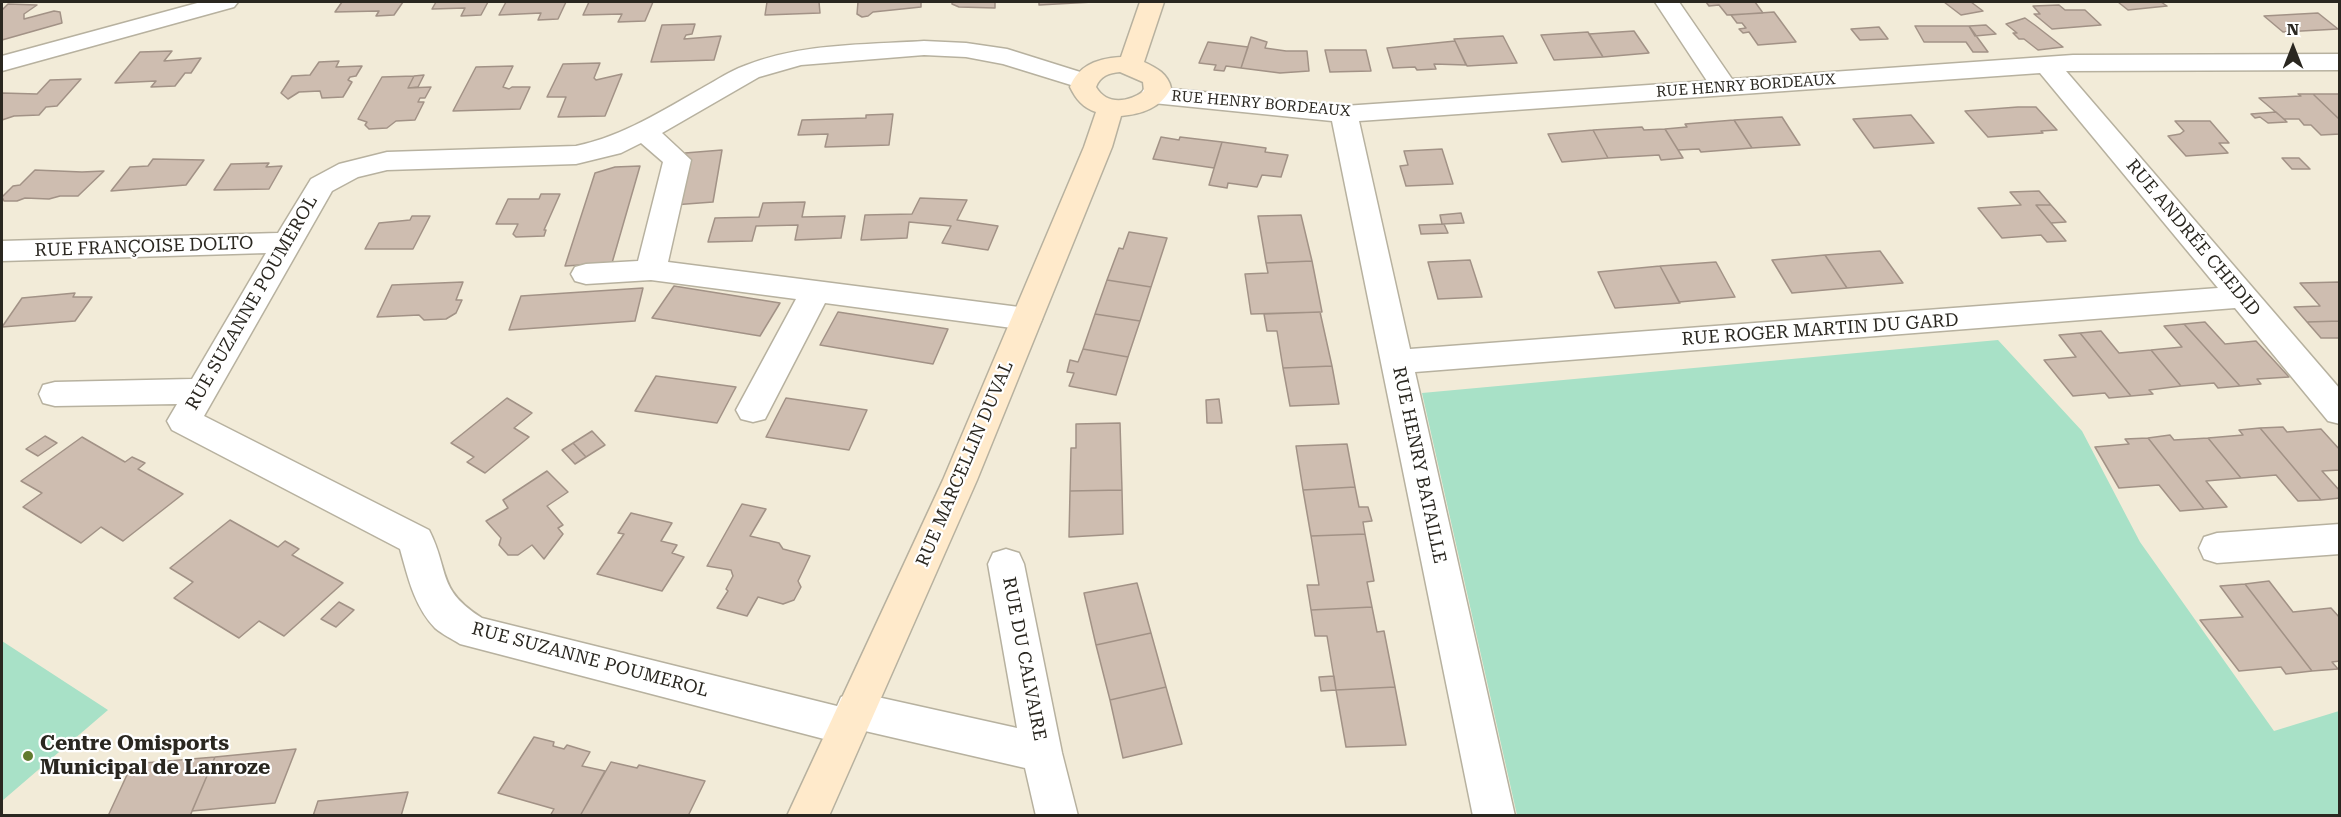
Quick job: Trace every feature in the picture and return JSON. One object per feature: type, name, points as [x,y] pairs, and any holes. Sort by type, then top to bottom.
[{"type":"main road","points":[[1131,65],[1152,2]]},
{"type":"main road","points":[[1131,65],[1142,69],[1156,80],[1157,88],[1153,95],[1136,106],[1111,107],[1091,100],[1083,87],[1084,81],[1090,74],[1108,66],[1131,65]]},
{"type":"main road","name":"RUE MARCELLIN DUVAL","points":[[808,816],[960,480],[1098,147],[1111,107]]},
{"type":"street","points":[[2,64],[226,2]]},
{"type":"street","points":[[1667,2],[1724,87]]},
{"type":"street","name":"RUE SUZANNE POUMEROL","points":[[851,719],[473,632],[449,617],[431,593],[416,540],[184,421],[321,185],[350,170],[387,161],[576,155],[611,147],[644,132],[750,72],[774,63],[801,57],[924,48],[966,50],[1007,57],[1084,81]]},
{"type":"street","name":"RUE HENRY BORDEAUX","points":[[1153,95],[1344,114],[2047,65],[2340,62]]},
{"type":"street","name":"RUE ANDRÉE CHEDID","points":[[2047,65],[2340,412]]},
{"type":"street","name":"RUE HENRY BATAILLE","points":[[1344,114],[1494,816]]},
{"type":"street","points":[[644,132],[677,160],[651,270]]},
{"type":"street","name":"RUE FRANÇOISE DOLTO","points":[[2,251],[286,243]]},
{"type":"street","points":[[586,274],[651,270],[1027,319]]},
{"type":"street","points":[[753,410],[816,291]]},
{"type":"street","name":"RUE ROGER MARTIN DU GARD","points":[[1398,362],[2243,297]]},
{"type":"street","points":[[55,394],[202,391]]},
{"type":"street","points":[[2217,548],[2340,539]]},
{"type":"street","name":"RUE DU CALVAIRE","points":[[1006,564],[1056,816]]},
{"type":"street","name":"RUE DU CALVAIRE","points":[[851,719],[1042,753]]},
{"type":"green space","points":[[1998,340],[2082,431],[2140,542],[2274,731],[2339,711],[2339,815],[1517,815],[1422,393]]},
{"type":"green space","name":"Centre Omisports Municipal de Lanroze","points":[[2,641],[108,710],[2,801]]},
{"type":"building","points":[[342,2],[403,2],[394,15],[376,16],[379,11],[335,12]]},
{"type":"building","points":[[436,2],[488,2],[481,15],[461,16],[465,8],[432,9]]},
{"type":"building","points":[[506,2],[566,2],[558,19],[538,20],[541,13],[499,15]]},
{"type":"building","points":[[589,2],[653,2],[645,21],[618,22],[622,14],[583,15]]},
{"type":"building","points":[[767,2],[819,2],[820,13],[765,15]]},
{"type":"building","points":[[858,2],[921,2],[921,7],[873,12],[862,17],[857,14]]},
{"type":"building","points":[[952,2],[995,2],[995,8],[959,7]]},
{"type":"building","points":[[1039,2],[1093,2],[1039,5]]},
{"type":"building","points":[[1706,2],[1755,2],[1763,13],[1727,15],[1719,5],[1709,6]]},
{"type":"building","points":[[1944,2],[1971,2],[1983,11],[1961,15]]},
{"type":"building","points":[[2118,2],[2161,2],[2167,6],[2128,10]]},
{"type":"building","points":[[8,4],[37,5],[24,14],[24,19],[54,11],[60,12],[62,23],[2,40],[2,10]]},
{"type":"building","points":[[2059,5],[2065,10],[2085,10],[2101,25],[2052,29],[2034,14],[2040,14],[2033,6]]},
{"type":"building","points":[[1774,12],[1796,42],[1758,45],[1749,32],[1743,33],[1739,29],[1746,28],[1742,23],[1737,23],[1731,15]]},
{"type":"building","points":[[2318,13],[2338,29],[2283,32],[2264,16]]},
{"type":"building","points":[[2025,18],[2063,47],[2038,50],[2024,39],[2019,39],[2013,33],[2017,33],[2006,24]]},
{"type":"building","points":[[695,24],[692,34],[686,35],[684,39],[721,36],[714,60],[651,62],[662,25]]},
{"type":"building","points":[[1986,25],[1996,34],[1975,36],[1969,26]]},
{"type":"building","points":[[1915,26],[1969,26],[1988,52],[1973,52],[1966,42],[1924,42]]},
{"type":"building","points":[[1879,27],[1888,39],[1860,40],[1851,29]]},
{"type":"building","points":[[1634,31],[1649,53],[1603,57],[1589,34]]},
{"type":"building","points":[[1588,32],[1603,57],[1554,60],[1541,35]]},
{"type":"building","points":[[1503,36],[1517,63],[1467,66],[1454,39]]},
{"type":"building","points":[[1251,37],[1267,42],[1265,48],[1307,51],[1309,71],[1280,73],[1241,68]]},
{"type":"building","points":[[1455,41],[1466,65],[1434,64],[1436,69],[1417,70],[1415,67],[1393,68],[1387,48]]},
{"type":"building","points":[[1208,42],[1248,47],[1241,68],[1226,66],[1224,71],[1214,70],[1216,65],[1199,63]]},
{"type":"building","points":[[1325,50],[1366,50],[1371,71],[1330,72]]},
{"type":"building","points":[[172,51],[164,61],[201,58],[191,73],[185,73],[175,86],[151,87],[156,81],[115,83],[140,52]]},
{"type":"building","points":[[339,61],[336,67],[362,66],[356,76],[348,80],[352,82],[343,97],[322,98],[320,91],[299,92],[288,99],[281,93],[292,76],[310,75],[319,62]]},
{"type":"building","points":[[600,63],[594,78],[596,80],[622,74],[605,116],[558,117],[566,97],[547,97],[563,64]]},
{"type":"building","points":[[513,66],[503,87],[509,89],[530,87],[520,109],[453,111],[476,67]]},
{"type":"building","points":[[424,75],[418,87],[408,88],[414,76]]},
{"type":"building","points":[[414,76],[408,88],[431,87],[425,98],[420,98],[418,102],[424,102],[415,120],[396,121],[387,128],[369,129],[365,125],[367,122],[358,119],[382,77]]},
{"type":"building","points":[[81,79],[57,106],[46,107],[39,115],[14,116],[2,120],[2,93],[37,94],[50,80]]},
{"type":"building","points":[[2298,94],[2313,94],[2340,120],[2340,134],[2321,135],[2311,125],[2304,125],[2299,119],[2284,119],[2259,98],[2301,96]]},
{"type":"building","points":[[2313,94],[2340,94],[2340,120]]},
{"type":"building","points":[[2036,107],[2057,130],[1988,137],[1965,111]]},
{"type":"building","points":[[2276,112],[2287,122],[2268,123],[2251,114]]},
{"type":"building","points":[[893,114],[889,145],[825,147],[828,134],[798,135],[802,120],[866,118],[866,115]]},
{"type":"building","points":[[1911,115],[1934,143],[1874,148],[1853,119]]},
{"type":"building","points":[[1782,117],[1800,145],[1752,148],[1734,120]]},
{"type":"building","points":[[1734,120],[1752,148],[1701,152],[1699,149],[1678,150],[1665,129],[1687,127],[1685,124]]},
{"type":"building","points":[[2175,121],[2210,121],[2229,143],[2219,143],[2228,153],[2186,156],[2168,136],[2184,131]]},
{"type":"building","points":[[1642,127],[1644,130],[1665,129],[1683,158],[1661,160],[1659,155],[1608,158],[1593,130]]},
{"type":"building","points":[[1593,130],[1608,158],[1562,162],[1548,134]]},
{"type":"building","points":[[1161,137],[1222,142],[1214,168],[1153,159]]},
{"type":"building","points":[[1222,142],[1266,148],[1265,152],[1288,155],[1281,177],[1262,175],[1257,187],[1228,183],[1227,188],[1209,185]]},
{"type":"building","points":[[1442,149],[1453,184],[1406,186],[1400,166],[1408,165],[1404,151]]},
{"type":"building","points":[[722,150],[713,202],[673,205],[685,153]]},
{"type":"building","points":[[2282,158],[2299,158],[2310,169],[2292,169]]},
{"type":"building","points":[[153,159],[204,160],[186,185],[111,191],[130,167],[148,166]]},
{"type":"building","points":[[269,163],[266,167],[282,166],[269,189],[214,190],[231,164]]},
{"type":"building","points":[[640,166],[612,263],[565,266],[595,173],[615,167]]},
{"type":"building","points":[[35,170],[104,171],[78,196],[4,201],[2,197],[13,186],[20,185]]},
{"type":"building","points":[[2039,191],[2051,205],[2036,205],[2066,241],[2047,242],[2041,235],[2002,238],[1978,208],[2021,205],[2010,192]]},
{"type":"building","points":[[541,194],[560,194],[544,230],[546,230],[544,236],[516,237],[513,234],[518,224],[496,224],[508,199],[539,199]]},
{"type":"building","points":[[920,198],[967,200],[957,220],[998,226],[988,250],[942,243],[951,226],[909,222],[907,238],[861,240],[865,215],[912,214]]},
{"type":"building","points":[[805,202],[802,217],[845,216],[841,238],[795,240],[798,225],[756,226],[752,241],[708,242],[715,218],[759,217],[763,203]]},
{"type":"building","points":[[2036,205],[2051,205],[2066,222],[2051,223]]},
{"type":"building","points":[[1461,213],[1464,223],[1442,224],[1440,215]]},
{"type":"building","points":[[1301,215],[1312,261],[1266,263],[1258,216]]},
{"type":"building","points":[[412,216],[430,216],[413,249],[365,249],[379,223],[410,220]]},
{"type":"building","points":[[1444,224],[1448,233],[1421,234],[1419,225]]},
{"type":"building","points":[[1129,232],[1167,238],[1151,287],[1107,280],[1119,248],[1123,249]]},
{"type":"building","points":[[1880,251],[1903,283],[1847,288],[1825,255]]},
{"type":"building","points":[[1825,255],[1847,288],[1792,293],[1772,260]]},
{"type":"building","points":[[1470,260],[1482,297],[1438,299],[1428,262]]},
{"type":"building","points":[[1312,261],[1322,312],[1251,314],[1245,274],[1268,273],[1266,263]]},
{"type":"building","points":[[1716,262],[1735,297],[1679,302],[1660,266]]},
{"type":"building","points":[[1660,266],[1680,303],[1615,308],[1598,272]]},
{"type":"building","points":[[1107,280],[1151,287],[1140,321],[1095,314]]},
{"type":"building","points":[[463,282],[456,300],[462,300],[456,313],[446,319],[424,320],[419,315],[377,317],[392,285]]},
{"type":"building","points":[[2340,282],[2340,321],[2307,322],[2294,307],[2320,306],[2300,283]]},
{"type":"building","points":[[674,286],[780,303],[760,336],[652,318]]},
{"type":"building","points":[[643,288],[635,321],[509,330],[521,296]]},
{"type":"building","points":[[75,293],[73,297],[92,297],[75,321],[2,327],[22,298]]},
{"type":"building","points":[[838,312],[948,329],[933,364],[820,345]]},
{"type":"building","points":[[1320,312],[1332,366],[1283,368],[1277,331],[1267,331],[1264,314]]},
{"type":"building","points":[[1095,314],[1140,321],[1128,357],[1083,349]]},
{"type":"building","points":[[2340,321],[2340,338],[2321,338],[2307,322]]},
{"type":"building","points":[[2205,322],[2225,344],[2256,341],[2289,377],[2257,379],[2261,384],[2240,386],[2184,324]]},
{"type":"building","points":[[2184,324],[2240,386],[2218,388],[2214,383],[2181,386],[2151,350],[2182,347],[2164,326]]},
{"type":"building","points":[[2101,331],[2119,353],[2151,350],[2181,386],[2149,390],[2153,394],[2131,396],[2080,333]]},
{"type":"building","points":[[2080,333],[2131,396],[2109,398],[2105,393],[2073,396],[2044,360],[2076,357],[2059,335]]},
{"type":"building","points":[[1083,349],[1128,357],[1116,395],[1069,386],[1074,373],[1067,372],[1070,360],[1078,362]]},
{"type":"building","points":[[1332,366],[1339,404],[1290,406],[1283,368]]},
{"type":"building","points":[[656,376],[736,387],[717,423],[635,411]]},
{"type":"building","points":[[507,398],[532,413],[514,428],[529,437],[485,473],[467,462],[474,457],[451,443]]},
{"type":"building","points":[[786,398],[867,410],[849,450],[766,437]]},
{"type":"building","points":[[1219,399],[1222,423],[1207,423],[1206,400]]},
{"type":"building","points":[[1120,423],[1122,490],[1070,491],[1071,448],[1076,448],[1076,424]]},
{"type":"building","points":[[2283,427],[2287,432],[2321,429],[2340,450],[2340,470],[2322,471],[2340,491],[2340,498],[2321,500],[2260,428]]},
{"type":"building","points":[[2260,428],[2321,500],[2298,501],[2276,475],[2241,478],[2208,438],[2243,435],[2239,430]]},
{"type":"building","points":[[592,431],[605,445],[586,457],[573,443]]},
{"type":"building","points":[[2170,435],[2174,440],[2208,438],[2241,478],[2206,481],[2227,507],[2204,509],[2148,438]]},
{"type":"building","points":[[45,436],[57,443],[38,456],[26,449]]},
{"type":"building","points":[[82,437],[125,462],[132,457],[145,463],[138,469],[183,494],[123,541],[101,527],[81,543],[23,507],[42,493],[21,481]]},
{"type":"building","points":[[2148,438],[2204,509],[2180,511],[2159,485],[2119,488],[2095,447],[2129,444],[2125,439]]},
{"type":"building","points":[[573,443],[586,457],[575,464],[562,450]]},
{"type":"building","points":[[1347,444],[1355,487],[1303,490],[1296,446]]},
{"type":"building","points":[[547,471],[568,492],[547,506],[563,525],[558,528],[563,534],[544,559],[532,545],[518,555],[508,555],[499,545],[501,538],[486,521],[508,508],[503,500]]},
{"type":"building","points":[[1355,487],[1359,507],[1368,507],[1372,521],[1363,522],[1365,534],[1311,536],[1303,490]]},
{"type":"building","points":[[1122,490],[1123,534],[1069,537],[1070,491]]},
{"type":"building","points":[[742,504],[766,509],[750,536],[779,543],[783,549],[810,556],[798,581],[801,587],[794,600],[783,604],[758,597],[747,616],[717,608],[728,591],[726,589],[733,576],[731,570],[707,566]]},
{"type":"building","points":[[631,513],[672,523],[661,541],[677,545],[672,553],[684,557],[662,591],[597,574],[624,534],[618,533]]},
{"type":"building","points":[[230,520],[278,547],[285,541],[299,549],[292,555],[343,583],[284,636],[259,621],[239,638],[174,598],[193,582],[170,568]]},
{"type":"building","points":[[1365,534],[1374,581],[1367,582],[1372,607],[1311,610],[1307,585],[1319,585],[1311,536]]},
{"type":"building","points":[[2269,581],[2293,612],[2331,608],[2340,618],[2340,661],[2332,662],[2338,669],[2312,671],[2245,584]]},
{"type":"building","points":[[1137,583],[1151,633],[1096,645],[1084,593]]},
{"type":"building","points":[[2245,584],[2312,671],[2286,674],[2281,667],[2239,671],[2200,620],[2243,617],[2220,586]]},
{"type":"building","points":[[339,602],[354,610],[336,627],[321,619]]},
{"type":"building","points":[[1372,607],[1377,632],[1384,631],[1395,687],[1336,690],[1327,636],[1315,636],[1311,610]]},
{"type":"building","points":[[1151,633],[1166,687],[1110,700],[1096,645]]},
{"type":"building","points":[[1334,676],[1336,690],[1321,691],[1319,677]]},
{"type":"building","points":[[1166,687],[1182,744],[1123,758],[1110,700]]},
{"type":"building","points":[[1395,687],[1406,745],[1346,747],[1336,690]]},
{"type":"building","points":[[534,737],[554,742],[553,746],[564,749],[567,745],[590,752],[582,766],[605,771],[580,816],[550,816],[554,809],[498,793]]},
{"type":"building","points":[[296,749],[275,803],[192,811],[215,757]]},
{"type":"building","points":[[215,757],[190,816],[108,816],[132,764]]},
{"type":"building","points":[[611,762],[637,768],[639,765],[705,781],[688,816],[580,816]]},
{"type":"building","points":[[408,792],[401,816],[313,816],[318,801]]},
{"type":"place","name":"Centre Omisports Municipal de Lanroze","points":[[28,756]]}]
